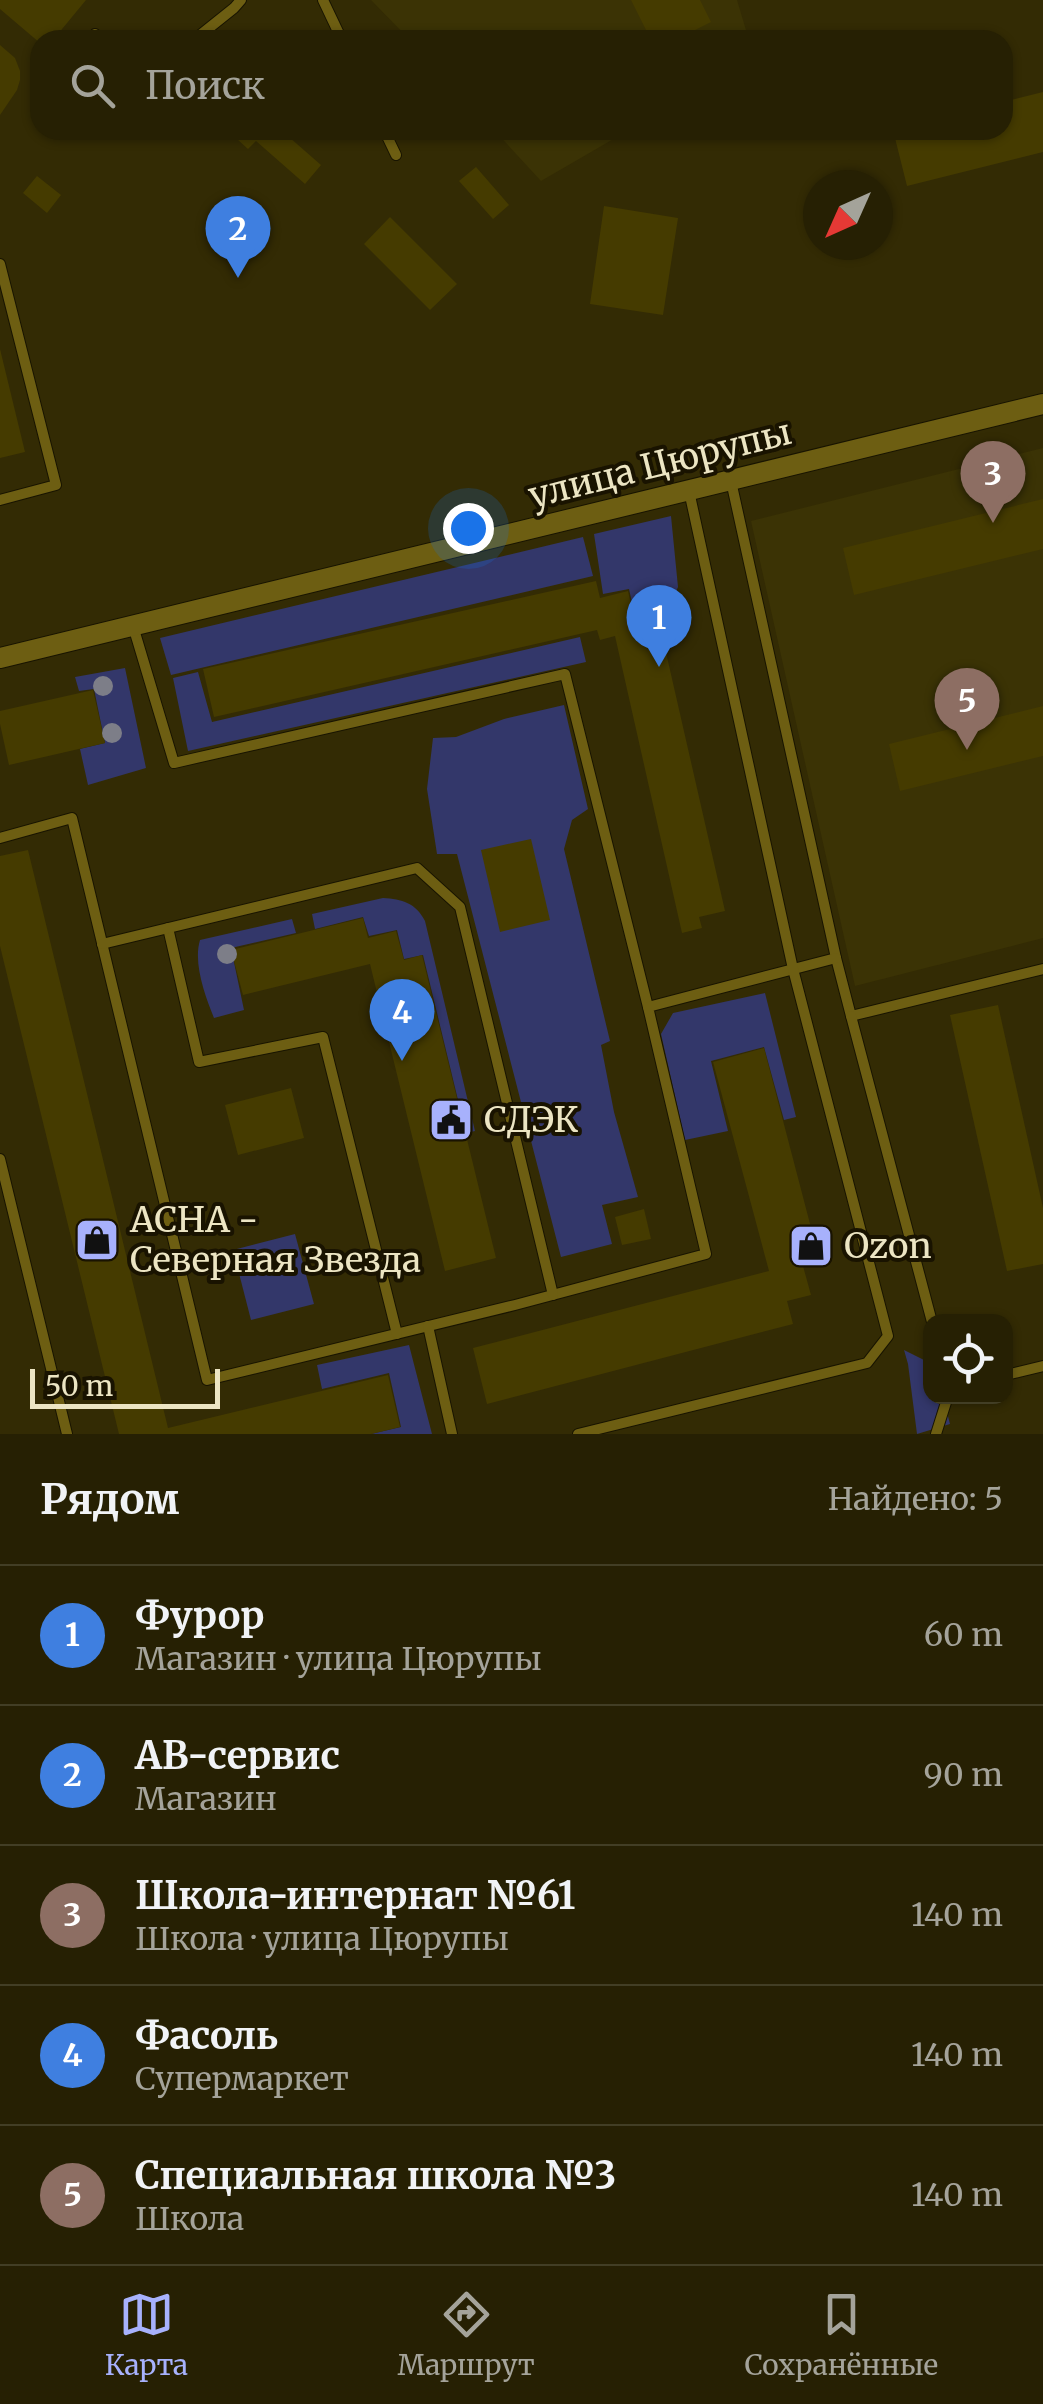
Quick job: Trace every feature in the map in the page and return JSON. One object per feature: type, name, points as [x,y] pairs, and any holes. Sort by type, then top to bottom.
[{"type":"street","name":"улица Цюрупы","points":[[0,658],[1043,404]]},
{"type":"lane","points":[[206,30],[241,0]]},
{"type":"lane","points":[[323,0],[337,30]]},
{"type":"lane","points":[[389,140],[396,155]]},
{"type":"lane","points":[[0,264],[56,485],[0,500]]},
{"type":"lane","points":[[730,480],[836,958],[930,1314]]},
{"type":"lane","points":[[578,1434],[867,1363],[888,1336],[793,969],[689,490]]},
{"type":"lane","points":[[0,838],[72,818],[207,1380],[706,1254],[566,674],[174,763],[134,626]]},
{"type":"lane","points":[[102,944],[416,868],[460,907],[553,1295]]},
{"type":"lane","points":[[168,928],[200,1062],[323,1036],[396,1334]]},
{"type":"lane","points":[[648,1007],[836,958]]},
{"type":"lane","points":[[851,1016],[1043,969]]},
{"type":"lane","points":[[0,1159],[67,1434]]},
{"type":"lane","points":[[428,1326],[452,1434]]},
{"type":"lane","points":[[1013,1374],[1043,1366]]},
{"type":"lane","points":[[936,1434],[945,1404]]},
{"type":"shaded area","points":[[371,0],[737,0],[746,30],[400,30]]},
{"type":"shaded area","points":[[503,140],[612,140],[541,181]]},
{"type":"shaded area","points":[[1043,448],[1043,938],[855,986],[751,521]]},
{"type":"shaded area","points":[[671,516],[678,587],[668,610],[635,616],[629,589],[603,594],[594,534]]},
{"type":"shaded area","points":[[583,537],[593,576],[171,675],[160,638]]},
{"type":"shaded area","points":[[580,637],[586,662],[188,751],[173,678],[198,672],[212,722]]},
{"type":"shaded area","points":[[125,668],[146,768],[88,785],[80,749],[105,743],[94,689],[79,691],[75,677]]},
{"type":"shaded area","points":[[564,705],[588,809],[572,820],[564,849],[610,1041],[601,1045],[614,1112],[638,1197],[602,1205],[612,1244],[561,1257],[457,854],[437,854],[427,789],[433,738],[456,737],[504,719]]},
{"type":"shaded area","points":[[383,898],[408,903],[425,921],[475,1131],[466,1133],[423,955],[404,959],[397,930],[369,936],[363,917],[315,929],[312,914]]},
{"type":"shaded area","points":[[292,919],[296,933],[231,948],[244,1010],[214,1018],[199,969],[200,940]]},
{"type":"shaded area","points":[[765,993],[796,1117],[784,1120],[764,1047],[711,1061],[728,1131],[685,1140],[661,1034],[673,1013]]},
{"type":"shaded area","points":[[295,1234],[314,1304],[251,1320],[233,1250]]},
{"type":"shaded area","points":[[409,1345],[432,1434],[371,1434],[401,1427],[389,1373],[322,1389],[317,1365]]},
{"type":"shaded area","points":[[904,1350],[923,1360],[923,1404],[945,1404],[950,1424],[917,1434]]},
{"type":"building","points":[[0,0],[86,0],[61,30],[30,30],[30,34],[0,9]]},
{"type":"building","points":[[631,0],[700,0],[711,22],[695,30],[646,30]]},
{"type":"building","points":[[0,45],[15,58],[20,80],[0,115]]},
{"type":"building","points":[[1043,92],[1043,152],[907,186],[896,140],[1013,140],[1013,100]]},
{"type":"building","points":[[238,140],[292,140],[321,165],[305,184],[256,141],[248,149]]},
{"type":"building","points":[[476,167],[509,205],[493,219],[459,181]]},
{"type":"building","points":[[37,176],[61,195],[47,213],[23,193]]},
{"type":"building","points":[[604,206],[678,218],[663,315],[590,304]]},
{"type":"building","points":[[390,217],[457,284],[430,310],[364,244]]},
{"type":"building","points":[[0,349],[25,452],[0,458]]},
{"type":"building","points":[[1043,499],[1043,549],[854,595],[843,548]]},
{"type":"building","points":[[596,581],[600,598],[628,591],[634,618],[657,613],[725,911],[699,917],[702,928],[682,933],[615,636],[600,640],[597,630],[214,717],[203,669]]},
{"type":"building","points":[[93,690],[105,743],[9,765],[0,711]]},
{"type":"building","points":[[1043,706],[1043,756],[900,791],[889,744]]},
{"type":"building","points":[[531,839],[550,920],[500,932],[481,850]]},
{"type":"building","points":[[28,850],[168,1428],[388,1375],[400,1427],[371,1434],[119,1434],[0,946],[0,856]]},
{"type":"building","points":[[363,918],[368,938],[396,931],[404,960],[422,955],[496,1258],[445,1271],[370,964],[243,995],[231,950]]},
{"type":"building","points":[[998,1005],[1043,1208],[1043,1264],[1007,1271],[950,1015]]},
{"type":"building","points":[[764,1048],[820,1262],[803,1266],[811,1295],[787,1301],[793,1324],[487,1404],[473,1348],[769,1271],[713,1062]]},
{"type":"building","points":[[291,1088],[304,1138],[238,1155],[225,1105]]},
{"type":"building","points":[[644,1209],[651,1239],[622,1245],[615,1217]]},
{"type":"place","name":"АВ-сервис","points":[[238,278]]},
{"type":"place","name":"Школа-интернат №61","points":[[993,523]]},
{"type":"place","name":"Фурор","points":[[659,667]]},
{"type":"place","name":"Специальная школа №3","points":[[967,750]]},
{"type":"place","name":"Фасоль","points":[[402,1061]]},
{"type":"place","name":"СДЭК","points":[[451,1120]]},
{"type":"place","name":"АСНА - Северная Звезда","points":[[97,1240]]},
{"type":"place","name":"Ozon","points":[[811,1246]]}]
